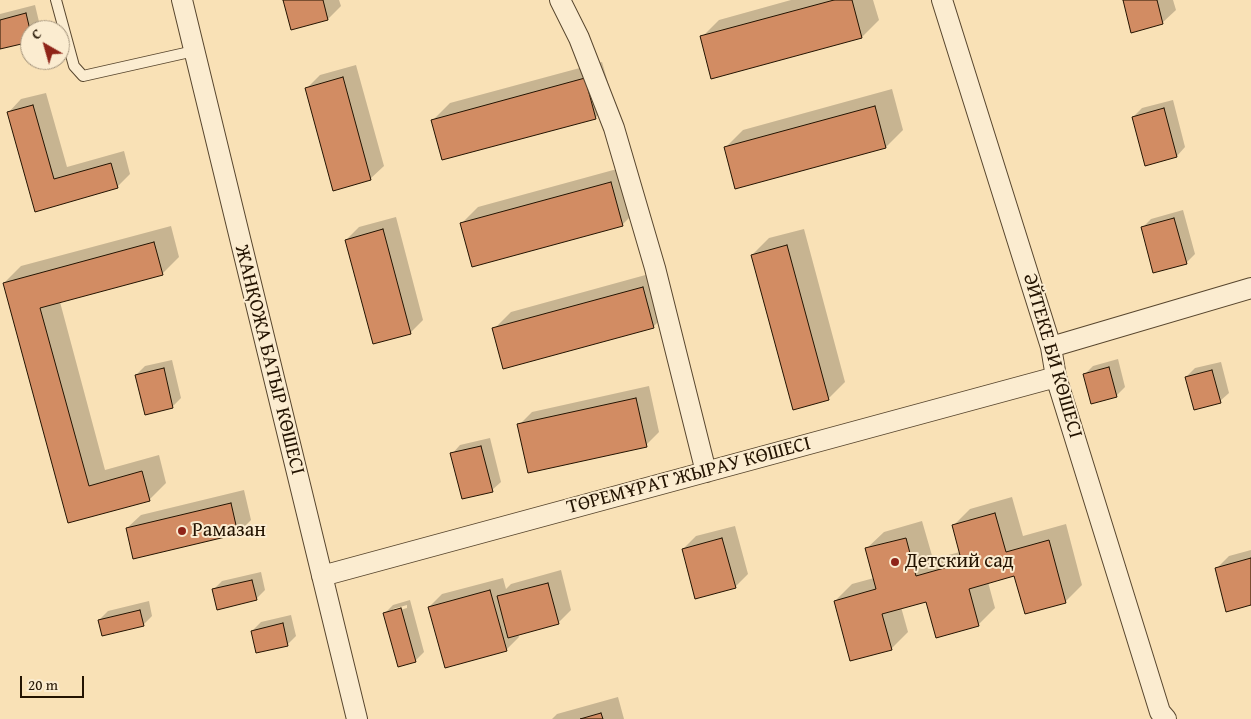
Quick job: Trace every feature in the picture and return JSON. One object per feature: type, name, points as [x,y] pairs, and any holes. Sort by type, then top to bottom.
[{"type":"street","name":"ЖАНҚОЖА БАТЫР КӨШЕСІ","points":[[182,0],[357,719]]},
{"type":"street","points":[[560,0],[579,38],[614,128],[655,268],[706,472]]},
{"type":"street","name":"ӘЙТЕКЕ БИ КӨШЕСІ","points":[[942,0],[1051,347],[1056,377],[1163,716]]},
{"type":"street","points":[[1051,347],[1251,288]]},
{"type":"street","name":"ТӨРЕМҰРАТ ЖЫРАУ КӨШЕСІ","points":[[322,576],[1056,377]]},
{"type":"lane","points":[[56,0],[74,66],[83,76],[194,51]]},
{"type":"building","points":[[283,0],[323,0],[328,20],[291,30]]},
{"type":"building","points":[[834,0],[852,0],[862,38],[711,79],[700,36]]},
{"type":"building","points":[[1123,0],[1157,0],[1163,24],[1131,33]]},
{"type":"building","points":[[26,13],[28,20],[20,20],[20,44],[0,49],[0,20]]},
{"type":"building","points":[[343,77],[371,180],[333,191],[305,88]]},
{"type":"building","points":[[585,78],[596,119],[442,160],[431,120]]},
{"type":"building","points":[[33,105],[54,179],[111,163],[118,188],[35,212],[7,112]]},
{"type":"building","points":[[875,106],[886,148],[735,189],[724,147]]},
{"type":"building","points":[[1164,108],[1177,157],[1145,166],[1132,117]]},
{"type":"building","points":[[611,182],[623,226],[472,267],[460,223]]},
{"type":"building","points":[[1174,218],[1187,264],[1153,273],[1141,227]]},
{"type":"building","points":[[383,229],[411,334],[373,344],[345,240]]},
{"type":"building","points":[[154,242],[163,275],[40,308],[89,486],[142,471],[150,501],[68,523],[3,283]]},
{"type":"building","points":[[787,245],[829,400],[793,410],[751,255]]},
{"type":"building","points":[[643,287],[654,328],[503,369],[492,328]]},
{"type":"building","points":[[1109,367],[1117,397],[1091,404],[1083,374]]},
{"type":"building","points":[[164,368],[173,408],[145,415],[135,375]]},
{"type":"building","points":[[1212,370],[1221,403],[1194,410],[1185,377]]},
{"type":"building","points":[[636,398],[647,447],[528,473],[517,424]]},
{"type":"building","points":[[481,446],[493,492],[462,499],[450,453]]},
{"type":"building","name":"Рамазан","points":[[231,503],[238,534],[133,559],[126,528]]},
{"type":"building","points":[[995,513],[1006,552],[1049,540],[1066,603],[1025,614],[1014,576],[969,589],[979,626],[936,638],[926,602],[882,614],[892,650],[850,661],[834,601],[876,589],[865,548],[906,538],[916,576],[962,563],[952,525]]},
{"type":"building","points":[[722,538],[736,588],[695,599],[682,549]]},
{"type":"building","points":[[1251,558],[1251,605],[1226,612],[1215,568]]},
{"type":"building","points":[[252,580],[257,600],[217,610],[212,589]]},
{"type":"building","points":[[548,583],[559,624],[508,638],[497,596]]},
{"type":"building","points":[[490,590],[507,651],[445,668],[428,607]]},
{"type":"building","points":[[401,608],[416,662],[398,667],[383,613]]},
{"type":"building","points":[[140,610],[144,626],[102,636],[98,620]]},
{"type":"building","points":[[283,623],[288,646],[256,653],[251,631]]},
{"type":"building","points":[[601,713],[603,719],[580,719]]},
{"type":"place","name":"Рамазан","points":[[182,531]]},
{"type":"place","name":"Детский сад","points":[[895,562]]}]
